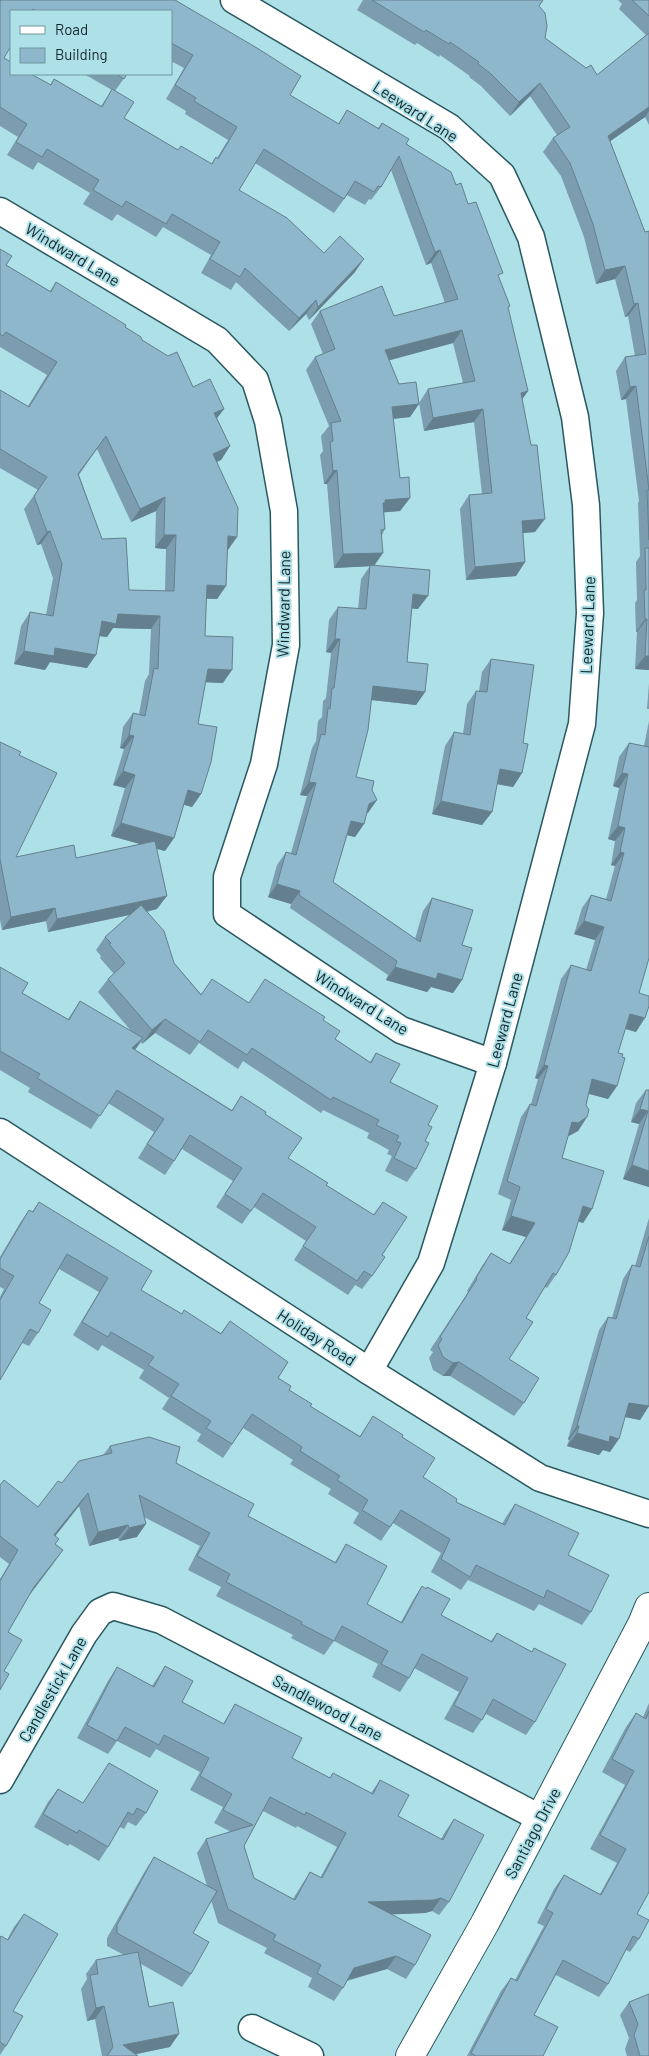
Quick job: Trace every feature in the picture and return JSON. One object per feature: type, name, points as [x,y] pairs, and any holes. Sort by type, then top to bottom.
[{"type":"street","name":"Leeward Lane","points":[[234,0],[448,127],[502,175],[530,237],[575,417],[586,505],[590,613],[582,724],[493,1063],[432,1262],[369,1371]]},
{"type":"street","name":"Windward Lane","points":[[0,211],[217,340],[255,380],[268,420],[284,511],[286,645],[264,764],[227,877],[227,914],[401,1030],[493,1063]]},
{"type":"street","name":"Holiday Road","points":[[3,1142],[540,1478],[649,1514]]},
{"type":"street","name":"Candlestick Lane","points":[[0,1780],[84,1634],[100,1612],[113,1606]]},
{"type":"street","name":"Sandlewood Lane","points":[[113,1606],[161,1620],[540,1818]]},
{"type":"street","name":"Santiago Drive","points":[[410,2056],[485,1923],[642,1624],[649,1607]]},
{"type":"street","points":[[252,2028],[310,2056]]},
{"type":"building","points":[[1,0],[175,0],[301,76],[290,95],[339,124],[347,110],[379,129],[382,123],[409,139],[406,144],[451,172],[456,185],[461,183],[468,204],[476,202],[503,273],[498,275],[510,306],[508,307],[528,391],[521,393],[531,445],[537,445],[545,519],[522,521],[525,562],[475,567],[469,495],[492,493],[483,409],[433,418],[428,389],[475,381],[462,330],[385,350],[399,384],[416,382],[419,404],[392,407],[400,478],[409,477],[410,498],[385,500],[385,503],[383,503],[385,529],[381,530],[383,553],[343,554],[337,470],[333,471],[330,442],[333,441],[331,423],[341,421],[315,357],[335,349],[320,311],[382,286],[394,316],[458,299],[440,250],[435,252],[399,156],[381,187],[378,186],[374,192],[355,181],[344,199],[264,149],[239,190],[287,218],[324,253],[340,236],[364,259],[318,307],[316,300],[299,318],[245,268],[240,277],[210,259],[220,242],[172,214],[166,224],[126,201],[122,207],[93,190],[99,180],[47,149],[42,157],[16,142],[27,124],[0,107]],"holes":[[[33,9],[172,10],[172,44],[193,55],[175,85],[196,98],[194,101],[237,127],[218,159],[216,157],[212,164],[181,146],[178,150],[124,118],[134,102],[112,89],[102,107],[54,79],[51,85],[33,75],[10,75],[10,61],[4,58],[10,48],[10,10]]]},
{"type":"building","points":[[372,0],[543,0],[539,6],[545,13],[547,26],[545,38],[586,68],[591,65],[597,75],[649,33],[649,107],[608,136],[645,232],[649,231],[649,490],[636,386],[630,387],[625,357],[646,354],[638,303],[634,304],[625,266],[605,270],[593,224],[570,163],[553,138],[570,127],[540,83],[519,102],[490,73],[478,64],[479,62],[450,42],[449,44],[426,30],[424,32]]},
{"type":"building","points":[[632,0],[649,0],[649,16]]},
{"type":"building","points":[[118,75],[126,75],[124,79]]},
{"type":"building","points":[[0,249],[12,256],[6,265],[51,292],[56,282],[126,325],[125,327],[141,337],[142,340],[168,356],[177,352],[193,387],[210,379],[224,409],[214,413],[230,446],[213,454],[238,508],[237,537],[228,536],[226,586],[207,585],[205,636],[233,637],[232,670],[208,669],[198,724],[217,727],[211,762],[201,794],[188,790],[174,838],[121,823],[135,775],[123,771],[134,736],[129,735],[133,713],[145,716],[154,668],[158,669],[160,616],[118,614],[116,624],[102,621],[96,655],[55,648],[54,656],[24,651],[30,612],[53,616],[62,564],[50,531],[47,532],[34,496],[47,477],[0,449],[0,390],[29,407],[57,362],[6,332],[3,336],[0,334]],"holes":[[[106,436],[140,509],[165,497],[164,535],[176,535],[174,591],[129,590],[126,538],[102,539],[78,474]]]},
{"type":"building","points":[[647,490],[649,490],[649,540]]},
{"type":"building","points":[[645,548],[649,548],[649,656],[645,656],[647,619],[645,619],[644,590],[646,590]]},
{"type":"building","points":[[370,565],[430,570],[428,596],[413,594],[407,662],[428,664],[425,692],[373,686],[368,730],[356,777],[374,781],[372,790],[377,800],[369,804],[364,824],[351,821],[333,882],[420,942],[432,898],[473,910],[462,945],[472,948],[462,980],[438,973],[436,979],[395,967],[397,961],[299,895],[300,891],[277,884],[286,852],[296,855],[316,783],[309,782],[321,734],[325,735],[328,708],[330,709],[332,688],[334,688],[340,639],[335,639],[338,607],[366,609]]},
{"type":"building","points":[[491,659],[534,665],[523,743],[528,744],[522,773],[500,769],[492,812],[441,801],[454,732],[470,735],[476,691],[487,692]]},
{"type":"building","points":[[0,742],[21,752],[19,755],[57,773],[16,857],[74,845],[76,858],[155,841],[167,896],[57,919],[55,908],[11,917],[0,859]]},
{"type":"building","points":[[629,743],[649,747],[649,958],[639,993],[649,996],[649,1006],[645,1018],[630,1014],[618,1053],[623,1054],[622,1057],[625,1058],[617,1086],[592,1079],[586,1105],[589,1110],[587,1117],[578,1123],[572,1122],[562,1158],[604,1171],[592,1209],[583,1206],[569,1252],[556,1275],[553,1273],[526,1318],[533,1322],[509,1359],[539,1378],[524,1403],[459,1362],[453,1363],[443,1357],[438,1345],[442,1339],[440,1337],[477,1279],[491,1253],[510,1264],[535,1223],[511,1216],[520,1187],[507,1181],[530,1104],[536,1106],[548,1066],[544,1065],[571,965],[591,971],[604,927],[584,921],[591,895],[611,901],[624,853],[620,852],[625,828],[618,826],[628,774],[622,773]]},
{"type":"building","points":[[141,905],[164,931],[174,963],[201,995],[212,979],[249,1003],[265,979],[325,1017],[323,1020],[340,1031],[335,1039],[371,1063],[376,1053],[400,1064],[390,1082],[438,1106],[428,1125],[432,1127],[425,1141],[429,1143],[416,1169],[394,1158],[401,1143],[396,1141],[399,1136],[376,1125],[379,1120],[333,1097],[331,1100],[252,1048],[247,1055],[208,1030],[200,1042],[165,1019],[152,1030],[108,979],[125,963],[105,937]]},
{"type":"building","points":[[0,967],[28,983],[22,993],[69,1020],[80,1001],[143,1038],[132,1048],[232,1111],[241,1096],[302,1138],[288,1158],[328,1183],[326,1185],[374,1215],[383,1202],[407,1217],[382,1255],[385,1257],[372,1276],[364,1271],[357,1281],[303,1246],[316,1227],[263,1193],[251,1211],[225,1194],[242,1168],[190,1135],[174,1161],[147,1144],[164,1119],[117,1090],[100,1116],[37,1078],[40,1074],[0,1051]]},
{"type":"building","points":[[646,1090],[649,1090],[649,1171],[632,1165],[648,1111],[640,1109]]},
{"type":"building","points":[[39,1202],[152,1271],[141,1290],[182,1314],[184,1310],[221,1334],[230,1321],[288,1362],[278,1378],[291,1386],[289,1390],[312,1404],[310,1406],[360,1437],[373,1416],[435,1458],[423,1477],[457,1499],[456,1502],[505,1525],[515,1504],[579,1533],[568,1555],[609,1575],[591,1612],[547,1590],[544,1598],[476,1565],[470,1577],[441,1559],[450,1539],[401,1510],[390,1527],[362,1510],[368,1500],[337,1480],[340,1476],[300,1451],[302,1447],[252,1414],[232,1444],[206,1428],[211,1421],[171,1396],[179,1384],[148,1365],[154,1357],[111,1332],[108,1337],[82,1322],[108,1278],[67,1254],[39,1303],[51,1310],[38,1333],[30,1329],[0,1380],[0,1300],[14,1276],[0,1268],[0,1259],[29,1210],[33,1212]]},
{"type":"building","points":[[649,1236],[649,1406],[629,1403],[619,1439],[610,1436],[609,1442],[577,1433],[579,1426],[577,1426],[608,1317],[616,1319],[632,1265],[640,1267]]},
{"type":"building","points":[[149,1437],[180,1447],[176,1463],[254,1504],[248,1516],[336,1563],[346,1544],[387,1566],[367,1604],[402,1623],[422,1586],[426,1589],[427,1587],[450,1599],[441,1615],[492,1642],[497,1633],[532,1652],[534,1648],[566,1664],[535,1722],[493,1699],[482,1720],[454,1705],[468,1678],[422,1654],[409,1678],[381,1664],[388,1651],[342,1626],[334,1641],[226,1582],[230,1574],[197,1556],[210,1533],[139,1495],[146,1524],[129,1528],[128,1525],[98,1532],[88,1493],[54,1535],[59,1539],[55,1544],[63,1550],[34,1587],[8,1632],[22,1640],[4,1671],[9,1674],[0,1690],[0,1581],[18,1550],[0,1536],[0,1485],[4,1480],[38,1507],[58,1481],[62,1483],[79,1461],[112,1453],[110,1446]]},
{"type":"building","points":[[165,1666],[193,1681],[182,1702],[224,1724],[235,1704],[302,1738],[292,1758],[330,1778],[333,1773],[373,1794],[380,1780],[409,1795],[398,1816],[443,1840],[454,1819],[484,1835],[449,1902],[441,1898],[434,1900],[368,1902],[431,1935],[415,1965],[396,1956],[354,1968],[343,1988],[317,1973],[321,1965],[273,1940],[276,1935],[228,1909],[206,1839],[253,1825],[223,1810],[232,1794],[200,1776],[209,1758],[164,1735],[159,1745],[125,1727],[117,1741],[87,1725],[117,1667],[154,1687]],"holes":[[[270,1797],[305,1815],[306,1812],[346,1833],[322,1878],[310,1872],[295,1900],[254,1878],[244,1846]]]},
{"type":"building","points":[[649,1711],[649,1892],[637,1914],[649,1920],[639,1939],[633,1936],[608,1984],[563,1960],[534,2015],[558,2027],[543,2056],[476,2056],[471,2053],[511,1978],[517,1981],[553,1913],[546,1909],[564,1875],[601,1895],[626,1849],[600,1835],[634,1771],[612,1759],[636,1713],[646,1719]]},
{"type":"building","points":[[109,1763],[158,1791],[146,1813],[137,1808],[133,1815],[128,1812],[108,1847],[79,1830],[77,1833],[43,1814],[58,1789],[83,1803]]},
{"type":"building","points":[[154,1857],[217,1891],[193,1933],[209,1942],[191,1974],[117,1933],[117,1925]]},
{"type":"building","points":[[24,1914],[58,1934],[13,2011],[23,2016],[6,2046],[0,2042],[0,1937],[8,1940]]},
{"type":"building","points":[[138,1952],[149,2007],[173,2002],[179,2034],[123,2045],[138,2056],[107,2056],[113,2047],[104,2006],[96,2008],[90,1975],[98,1974],[96,1960]]},
{"type":"building","points":[[649,1994],[649,2056],[640,2056],[634,2035],[638,2024],[629,2002]]}]
